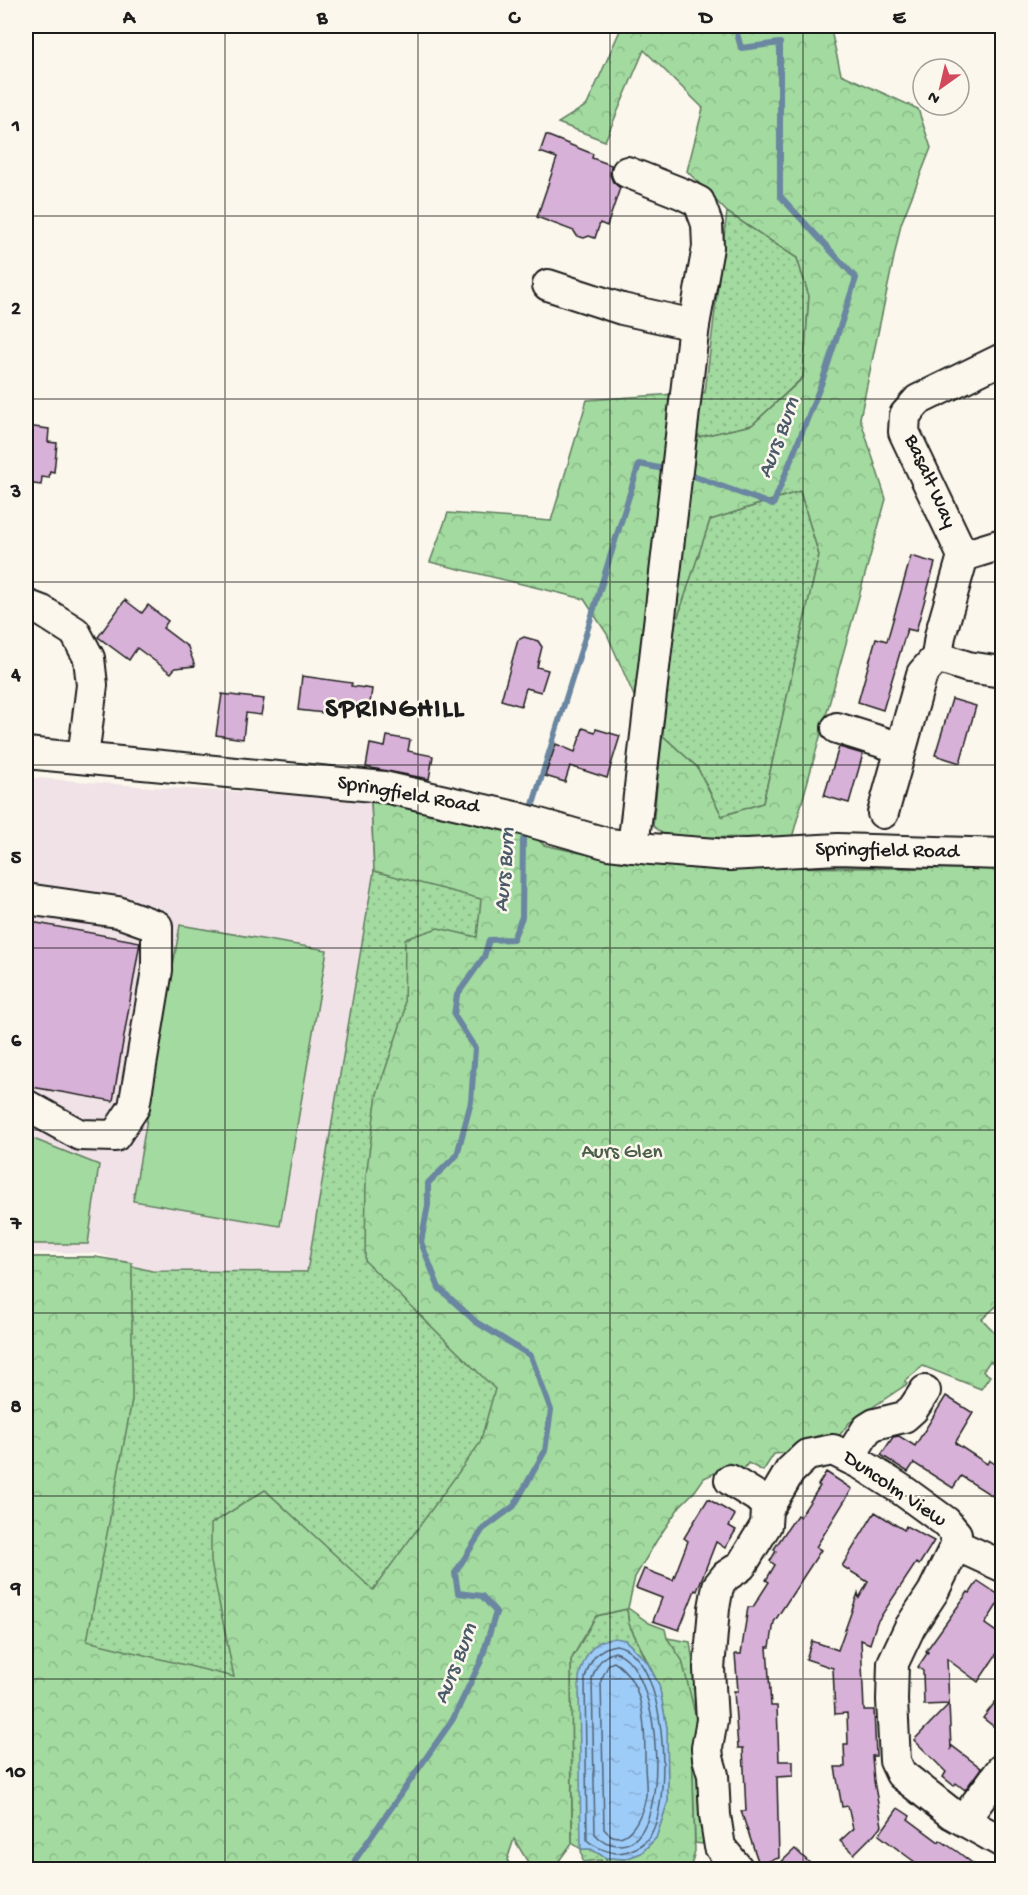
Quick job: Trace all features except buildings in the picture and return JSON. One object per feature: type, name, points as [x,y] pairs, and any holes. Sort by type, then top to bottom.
[{"type":"street","points":[[627,172],[699,202],[707,224],[708,247],[694,325],[633,847]]},
{"type":"street","points":[[548,285],[622,309],[694,325]]},
{"type":"street","name":"Basalt Way","points":[[963,556],[904,432],[905,415],[918,400],[1002,359]]},
{"type":"street","points":[[883,813],[922,674],[937,657],[940,636],[963,556],[1002,544]]},
{"type":"street","points":[[26,605],[42,611],[75,632],[89,658],[92,686],[83,758]]},
{"type":"street","points":[[937,657],[968,667],[1002,672]]},
{"type":"street","points":[[837,728],[901,748]]},
{"type":"street","name":"Springfield Road","points":[[26,753],[384,787],[528,820],[609,844],[633,847],[728,855],[838,849],[1002,854]]},
{"type":"street","points":[[26,899],[118,912],[157,926],[157,970],[134,1107],[115,1136],[80,1135],[26,1105]]},
{"type":"street","points":[[849,1458],[867,1430],[875,1424],[904,1417],[913,1409],[925,1391]]},
{"type":"street","name":"Duncolm View","points":[[739,1869],[720,1847],[715,1815],[713,1775],[707,1748],[712,1720],[709,1669],[718,1586],[726,1576],[741,1566],[766,1525],[766,1510],[769,1504],[790,1471],[807,1455],[833,1450],[902,1490],[946,1522],[956,1534],[956,1545],[933,1592],[910,1627],[892,1663],[895,1761],[901,1774],[952,1814],[1002,1842]]},
{"type":"street","points":[[730,1480],[769,1504]]},
{"type":"street","points":[[956,1545],[1002,1566]]},
{"type":"street","points":[[964,1820],[1002,1769]]},
{"type":"shaded area","points":[[26,777],[152,787],[371,799],[374,871],[307,1272],[152,1271],[96,1253],[26,1252]]},
{"type":"green space","points":[[622,26],[830,26],[841,74],[911,106],[911,117],[921,117],[931,148],[901,224],[860,418],[886,499],[792,838],[667,837],[653,826],[662,735],[697,767],[722,816],[763,803],[819,555],[800,491],[710,520],[644,719],[607,634],[584,599],[430,562],[448,513],[551,521],[587,400],[675,394],[699,437],[752,425],[803,378],[809,296],[797,258],[727,212],[687,171],[703,108],[644,50],[605,141],[558,123],[587,105]]},
{"type":"green space","points":[[727,212],[797,258],[809,296],[803,377],[752,425],[699,437],[675,394],[705,392]]},
{"type":"green space","points":[[800,491],[819,555],[763,803],[722,816],[697,767],[662,735],[668,645],[710,520]]},
{"type":"green space","name":"Aurs Glen","points":[[371,799],[530,833],[544,845],[626,863],[741,867],[985,867],[1002,1301],[982,1319],[998,1337],[915,1349],[596,1519],[533,1775],[504,1869],[282,1870],[279,1863],[188,1866],[182,1870],[26,1870],[26,1257],[95,1257],[152,1271],[307,1272],[374,871]]},
{"type":"green space","name":"Aurs Glen","points":[[371,799],[530,833],[544,845],[626,863],[741,867],[1002,869],[1002,1301],[982,1319],[1002,1340],[1002,1357],[997,1365],[990,1361],[983,1371],[990,1376],[981,1389],[923,1366],[905,1381],[907,1384],[849,1423],[839,1436],[825,1434],[789,1452],[774,1454],[763,1471],[748,1463],[740,1475],[726,1475],[719,1471],[704,1478],[680,1506],[657,1540],[635,1577],[628,1608],[649,1623],[665,1629],[667,1638],[682,1660],[698,1726],[692,1744],[695,1851],[690,1869],[608,1870],[606,1858],[625,1859],[641,1853],[656,1838],[668,1801],[667,1728],[659,1685],[629,1624],[627,1609],[596,1616],[571,1660],[572,1843],[553,1869],[532,1869],[514,1839],[507,1860],[513,1869],[282,1870],[279,1863],[188,1866],[182,1870],[26,1870],[26,1388],[30,1339],[26,1337],[26,1257],[95,1257],[132,1263],[132,1400],[87,1641],[234,1677],[211,1562],[211,1524],[265,1490],[373,1590],[480,1443],[495,1389],[365,1261],[366,1176],[377,1094],[404,1014],[405,939],[438,928],[477,937],[481,899],[374,871]]},
{"type":"green space","points":[[180,925],[327,950],[280,1226],[133,1201]]},
{"type":"green space","points":[[26,1136],[99,1165],[88,1244],[26,1244]]},
{"type":"green space","points":[[627,1609],[629,1624],[647,1662],[625,1640],[582,1849],[591,1849],[606,1858],[608,1869],[605,1869],[601,1860],[583,1862],[581,1849],[572,1843],[571,1660],[596,1616]]},
{"type":"green space","points":[[667,1638],[690,1642],[694,1670],[700,1671],[709,1832],[702,1844],[695,1843],[692,1744],[698,1726]]},
{"type":"water","points":[[615,1638],[625,1640],[647,1662],[659,1685],[667,1728],[668,1801],[656,1838],[641,1853],[625,1859],[606,1858],[591,1849],[581,1849],[579,1677],[592,1648],[600,1642]]},
{"type":"waterway","name":"Aurs Burn","points":[[685,473],[773,505],[822,382],[856,278],[780,196],[780,43],[741,48],[735,26]]},
{"type":"waterway","name":"Aurs Burn","points":[[530,814],[639,464],[669,470]]},
{"type":"waterway","name":"Aurs Burn","points":[[352,1870],[355,1860],[453,1719],[481,1661],[496,1612],[482,1596],[458,1593],[455,1573],[483,1529],[514,1506],[545,1451],[551,1410],[531,1356],[476,1322],[439,1288],[421,1242],[428,1205],[428,1183],[457,1155],[471,1102],[475,1048],[454,1015],[457,995],[484,957],[489,940],[513,939],[522,917],[523,840],[526,830]]},
{"type":"district","name":"SPRINGHILL","points":[[395,711]]}]
